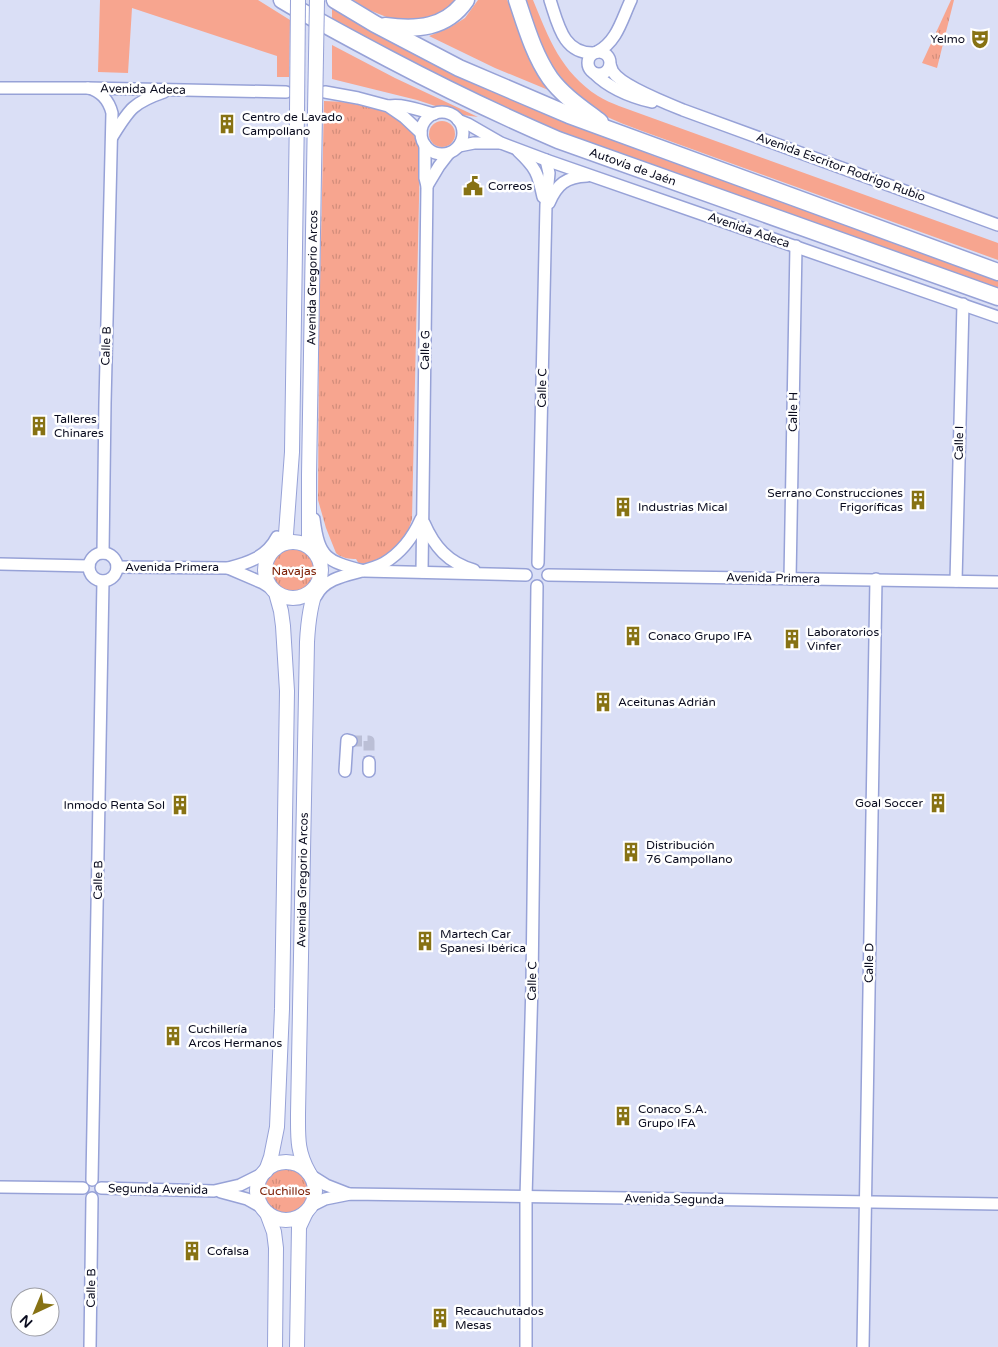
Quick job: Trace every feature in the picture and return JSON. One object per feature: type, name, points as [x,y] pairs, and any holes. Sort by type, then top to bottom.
[{"type":"highway","points":[[270,0],[295,17],[415,78],[494,116],[558,140]]},
{"type":"highway","name":"Autovía de Jaén","points":[[282,0],[336,32],[418,74],[500,115],[558,140],[998,297]]},
{"type":"highway","points":[[335,0],[375,24],[459,68],[569,115],[998,272]]},
{"type":"highway","points":[[375,24],[406,29],[433,26],[455,12],[466,0]]},
{"type":"highway","points":[[518,0],[536,53],[551,79],[569,98],[611,131]]},
{"type":"main road","name":"Avenida Gregorio Arcos","points":[[269,553],[286,534],[292,452],[298,0]]},
{"type":"main road","name":"Avenida Gregorio Arcos","points":[[317,0],[309,542],[321,556]]},
{"type":"main road","points":[[294,542],[304,544],[321,556],[321,585],[308,595],[298,599],[286,598],[274,591],[267,580],[265,572],[269,553],[283,544],[294,542]]},
{"type":"main road","name":"Avenida Gregorio Arcos","points":[[309,1174],[300,1156],[298,1141],[306,642],[313,596],[321,585]]},
{"type":"main road","name":"Avenida Gregorio Arcos","points":[[265,1172],[271,1157],[277,1127],[282,989],[287,691],[283,626],[281,611],[274,591]]},
{"type":"main road","points":[[297,1347],[299,1227],[313,1202],[315,1189],[309,1174],[302,1167],[292,1163],[284,1162],[274,1165],[260,1178],[257,1192],[260,1204],[278,1219],[296,1218],[309,1209]]},
{"type":"main road","points":[[265,1210],[274,1232],[276,1248],[275,1347]]},
{"type":"street","points":[[550,0],[560,28],[570,46],[585,54],[604,53],[607,55],[610,63]]},
{"type":"street","points":[[614,39],[609,45],[589,59],[589,68],[594,73],[604,74],[609,69],[614,39],[631,0]]},
{"type":"street","name":"Avenida Escritor Rodrigo Rubio","points":[[610,63],[612,72],[618,78],[683,110],[998,225]]},
{"type":"street","name":"Avenida Escritor Rodrigo Rubio","points":[[594,73],[616,90],[647,101],[683,110]]},
{"type":"street","name":"Avenida Adeca","points":[[0,88],[286,92]]},
{"type":"street","name":"Calle B","points":[[88,88],[92,88],[105,97],[112,113],[103,553]]},
{"type":"street","name":"Calle B","points":[[111,139],[121,120],[134,105],[151,96],[171,89]]},
{"type":"street","points":[[325,92],[388,106],[404,117],[433,152],[440,154],[449,153]]},
{"type":"street","points":[[388,106],[396,105],[434,114],[445,113],[458,120],[462,127],[462,139],[459,146],[449,153],[427,186]]},
{"type":"street","points":[[423,139],[423,125],[434,114]]},
{"type":"street","name":"Avenida Adeca","points":[[458,120],[501,143]]},
{"type":"street","name":"Calle G","points":[[422,572],[427,186],[423,139]]},
{"type":"street","name":"Avenida Adeca","points":[[459,146],[474,143],[501,143],[513,146],[546,160],[998,317]]},
{"type":"street","name":"Calle C","points":[[513,146],[532,164],[539,177],[546,212]]},
{"type":"street","points":[[539,177],[543,162],[546,160]]},
{"type":"street","name":"Calle C","points":[[538,563],[546,212],[549,173],[546,160]]},
{"type":"street","name":"Calle C","points":[[546,212],[552,194],[563,182],[572,178],[592,176]]},
{"type":"street","name":"Calle H","points":[[790,579],[796,246]]},
{"type":"street","name":"Calle I","points":[[956,581],[963,304]]},
{"type":"street","name":"Calle G","points":[[364,571],[384,564],[401,550],[423,516]]},
{"type":"street","name":"Calle G","points":[[423,516],[434,544],[446,556],[466,568],[492,574]]},
{"type":"street","points":[[103,553],[111,555],[116,560],[117,567],[116,572],[110,579],[103,581],[94,577],[90,572],[89,566],[97,554],[103,553]]},
{"type":"street","name":"Avenida Primera","points":[[117,567],[228,568],[242,565],[269,553]]},
{"type":"street","points":[[321,556],[338,564],[364,571],[526,575]]},
{"type":"street","points":[[538,563],[544,566],[548,575],[545,583],[537,586],[530,582],[526,575],[528,568],[538,563]]},
{"type":"street","points":[[0,564],[89,566]]},
{"type":"street","name":"Avenida Primera","points":[[228,568],[264,583],[274,591]]},
{"type":"street","points":[[321,585],[364,571]]},
{"type":"street","name":"Avenida Primera","points":[[548,575],[998,582]]},
{"type":"street","name":"Calle D","points":[[863,1347],[876,580]]},
{"type":"street","name":"Calle B","points":[[92,1180],[103,581]]},
{"type":"street","name":"Calle C","points":[[526,1347],[526,1197],[532,984],[537,586]]},
{"type":"street","points":[[345,771],[347,740],[351,741]]},
{"type":"street","points":[[214,1190],[240,1185],[265,1172]]},
{"type":"street","name":"Avenida Segunda","points":[[309,1174],[326,1185],[350,1194]]},
{"type":"street","points":[[92,1180],[98,1182],[101,1188],[98,1196],[92,1198],[84,1194],[83,1188],[86,1182],[92,1180]]},
{"type":"street","points":[[0,1186],[83,1188]]},
{"type":"street","name":"Segunda Avenida","points":[[101,1188],[214,1190]]},
{"type":"street","points":[[214,1190],[247,1199],[265,1210]]},
{"type":"street","name":"Avenida Segunda","points":[[309,1209],[325,1198],[350,1194],[865,1200],[998,1204]]},
{"type":"street","name":"Calle B","points":[[90,1347],[92,1198]]},
{"type":"green space","points":[[100,0],[258,0],[290,20],[289,77],[277,77],[277,56],[132,8],[128,73],[98,72]]},
{"type":"green space","points":[[353,0],[462,0],[435,20],[399,22],[369,10]]},
{"type":"green space","points":[[478,0],[507,0],[558,94],[495,68],[429,36],[449,28],[465,18]]},
{"type":"green space","points":[[524,0],[533,0],[551,41],[565,65],[585,87],[603,99],[998,243],[998,260],[642,131],[603,115],[572,89],[553,67],[540,43]]},
{"type":"green space","points":[[951,0],[954,0],[937,68],[922,63]]},
{"type":"green space","points":[[332,5],[527,104],[654,156],[998,276],[998,290],[601,148],[543,125],[488,101],[332,21]]},
{"type":"green space","points":[[332,45],[395,78],[478,117],[463,115],[417,100],[332,79]]},
{"type":"green space","points":[[324,101],[356,104],[395,116],[414,134],[420,154],[412,519],[409,529],[393,551],[378,560],[359,564],[356,559],[343,557],[336,553],[318,500],[319,333]]},
{"type":"green space","points":[[442,121],[451,125],[455,134],[451,143],[442,147],[433,143],[429,134],[433,125]]},
{"type":"green space","name":"Navajas","points":[[299,548],[303,549],[313,558],[316,562],[316,580],[307,590],[299,594],[289,594],[281,590],[272,580],[271,566],[275,558],[285,549]]},
{"type":"green space","name":"Cuchillos","points":[[280,1168],[290,1168],[304,1178],[308,1191],[304,1204],[298,1210],[290,1214],[280,1214],[266,1204],[262,1196],[262,1186],[272,1172]]},
{"type":"tunnel","points":[[351,741],[369,741],[369,762]]},
{"type":"place","name":"Yelmo","points":[[980,39]]},
{"type":"place","name":"Centro de Lavado Campollano","points":[[227,124]]},
{"type":"place","name":"Correos","points":[[473,186]]},
{"type":"place","name":"Talleres Chinares","points":[[39,426]]},
{"type":"place","name":"Serrano Construcciones Frigoríficas","points":[[918,500]]},
{"type":"place","name":"Industrias Mical","points":[[623,507]]},
{"type":"place","name":"Conaco Grupo IFA","points":[[633,636]]},
{"type":"place","name":"Laboratorios Vinfer","points":[[792,639]]},
{"type":"place","name":"Aceitunas Adrián","points":[[603,702]]},
{"type":"place","name":"Goal Soccer","points":[[938,803]]},
{"type":"place","name":"Inmodo Renta Sol","points":[[180,805]]},
{"type":"place","name":"Distribución 76 Campollano","points":[[631,852]]},
{"type":"place","name":"Martech Car Spanesi Ibérica","points":[[425,941]]},
{"type":"place","name":"Cuchillería Arcos Hermanos","points":[[173,1036]]},
{"type":"place","name":"Conaco S.A. Grupo IFA","points":[[623,1116]]},
{"type":"place","name":"Cofalsa","points":[[192,1251]]},
{"type":"place","name":"Recauchutados Mesas","points":[[440,1318]]}]
